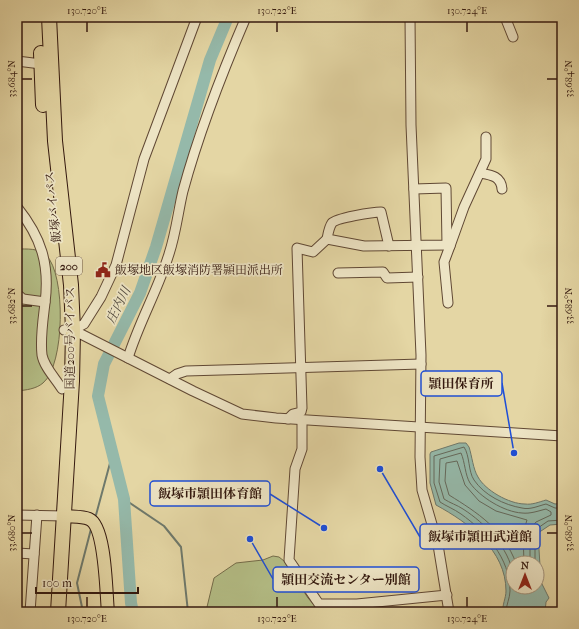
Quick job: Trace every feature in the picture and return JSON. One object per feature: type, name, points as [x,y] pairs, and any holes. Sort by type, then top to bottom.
[{"type":"highway","name":"飯塚バイパス","points":[[40,17],[43,112],[68,330],[62,389],[59,516],[50,612]]},
{"type":"highway","name":"国道200号バイパス","points":[[49,17],[55,141],[70,285],[68,330],[72,381],[59,516],[58,612]]},
{"type":"main road","points":[[59,516],[88,519],[96,526],[102,545],[108,612]]},
{"type":"street","points":[[68,330],[84,324],[101,297],[116,265],[144,159],[197,17]]},
{"type":"street","points":[[127,358],[170,253],[183,192],[202,133],[246,17]]},
{"type":"street","points":[[410,17],[411,125],[421,364],[420,457],[422,490],[438,545],[449,612]]},
{"type":"street","points":[[505,17],[513,37]]},
{"type":"street","points":[[17,61],[41,64]]},
{"type":"street","points":[[448,303],[444,262],[448,245],[486,159],[486,137]]},
{"type":"street","points":[[480,173],[498,179],[502,183],[502,189]]},
{"type":"street","points":[[414,189],[446,188],[448,245]]},
{"type":"street","points":[[17,207],[32,227],[46,265],[45,302],[42,326],[42,356],[62,389]]},
{"type":"street","points":[[288,419],[293,414],[301,412],[302,408],[297,248],[313,252],[327,239],[330,227],[337,219],[373,212],[381,212],[389,246]]},
{"type":"street","points":[[327,239],[364,246],[448,245]]},
{"type":"street","points":[[338,273],[383,272],[387,278],[418,277]]},
{"type":"street","points":[[17,294],[23,299],[45,302]]},
{"type":"street","points":[[68,330],[242,414],[302,420],[562,436]]},
{"type":"street","points":[[170,379],[177,374],[186,371],[421,364]]},
{"type":"street","points":[[302,420],[302,449],[295,469],[288,560],[319,604],[357,604],[447,595]]},
{"type":"street","points":[[17,515],[59,516]]},
{"type":"street","points":[[30,612],[37,515]]},
{"type":"street","points":[[17,553],[34,554]]},
{"type":"green space","points":[[17,249],[32,249],[40,251],[46,255],[53,265],[60,299],[60,319],[56,358],[50,373],[43,383],[37,387],[17,391]]},
{"type":"green space","points":[[273,556],[279,557],[284,561],[308,598],[315,606],[329,612],[208,612],[207,607],[214,578],[236,563],[263,560]]},
{"type":"water","points":[[459,443],[466,443],[469,447],[476,474],[486,487],[498,495],[512,502],[519,503],[530,504],[546,500],[555,504],[562,503],[562,524],[550,525],[538,533],[539,555],[505,555],[505,584],[500,563],[493,551],[483,539],[461,520],[436,505],[430,483],[431,452]]},
{"type":"water","points":[[545,590],[549,598],[546,602],[545,612],[503,612],[505,596],[545,595]]},
{"type":"waterway","name":"庄内川","points":[[133,612],[131,603],[124,499],[98,396],[104,364],[140,293],[156,247],[210,60],[228,17]]},
{"type":"waterway","points":[[96,515],[113,452]]},
{"type":"waterway","points":[[124,499],[164,526],[181,547],[188,612]]},
{"type":"waterway","points":[[83,612],[77,583],[91,529]]},
{"type":"place","name":"飯塚地区飯塚消防署頴田派出所","points":[[103,270]]},
{"type":"place","name":"頴田保育所","points":[[514,453]]},
{"type":"place","name":"飯塚市頴田武道館","points":[[380,469]]},
{"type":"place","name":"飯塚市頴田体育館","points":[[324,528]]},
{"type":"place","name":"頴田交流センター別館","points":[[250,539]]}]
